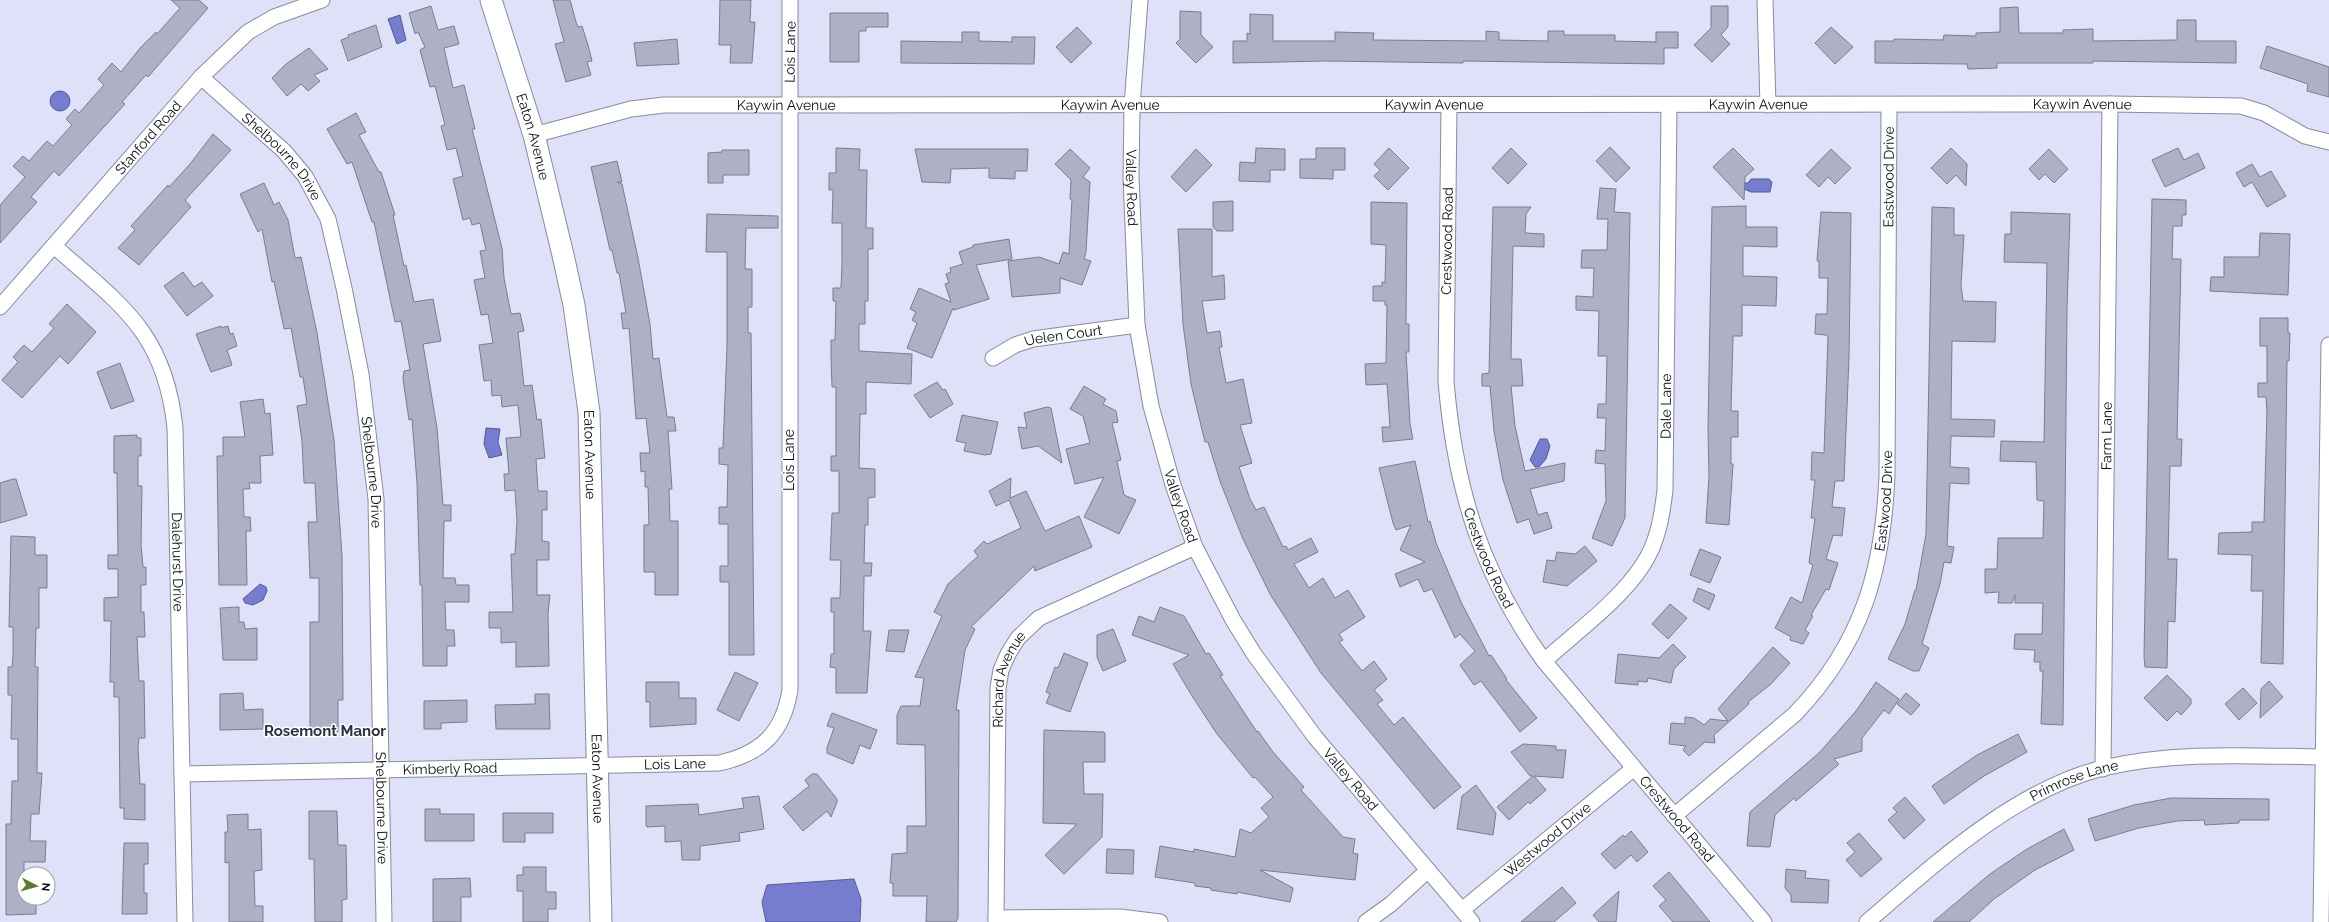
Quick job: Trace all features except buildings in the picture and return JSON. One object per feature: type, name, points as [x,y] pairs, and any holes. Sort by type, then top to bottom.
[{"type":"street","name":"Stanford Road","points":[[0,307],[201,77],[248,32],[274,17],[322,0]]},
{"type":"street","name":"Eaton Avenue","points":[[492,0],[534,134],[574,305],[589,412],[599,765],[601,922]]},
{"type":"street","name":"Lois Lane","points":[[599,765],[719,763],[739,759],[757,749],[767,740],[785,712],[790,690],[790,0]]},
{"type":"street","name":"Valley Road","points":[[1140,0],[1132,106],[1131,176],[1137,325],[1151,406],[1173,485],[1195,547],[1233,620],[1259,660],[1315,737],[1472,922]]},
{"type":"street","points":[[1765,0],[1768,105]]},
{"type":"street","name":"Shelbourne Drive","points":[[201,77],[284,151],[314,189],[328,219],[361,374],[376,499],[384,922]]},
{"type":"street","name":"Dale Lane","points":[[1544,661],[1621,592],[1637,573],[1656,539],[1662,514],[1665,490],[1669,104]]},
{"type":"street","name":"Kaywin Avenue","points":[[534,134],[647,106],[2110,104],[2241,106],[2264,113],[2305,136],[2329,142]]},
{"type":"street","name":"Farm Lane","points":[[2103,769],[2110,104]]},
{"type":"street","name":"Eastwood Drive","points":[[1674,816],[1795,714],[1812,696],[1828,676],[1854,633],[1873,583],[1886,514],[1889,105]]},
{"type":"street","name":"Crestwood Road","points":[[1449,106],[1446,381],[1455,458],[1467,507],[1485,560],[1501,595],[1521,629],[1544,661],[1764,922]]},
{"type":"street","name":"Dalehurst Drive","points":[[54,246],[132,317],[150,341],[163,369],[172,398],[175,428],[185,922]]},
{"type":"street","name":"Uelen Court","points":[[993,358],[1015,345],[1033,339],[1137,325]]},
{"type":"street","points":[[2321,922],[2329,345]]},
{"type":"street","name":"Richard Avenue","points":[[996,920],[998,688],[1008,654],[1018,638],[1039,618],[1195,547]]},
{"type":"street","name":"Primrose Lane","points":[[1867,922],[1977,832],[2046,791],[2103,769],[2156,759],[2204,755],[2323,757]]},
{"type":"street","name":"Kimberly Road","points":[[182,774],[599,765]]},
{"type":"street","name":"Westwood Drive","points":[[1462,910],[1634,768]]},
{"type":"street","points":[[1366,922],[1391,904],[1428,870]]},
{"type":"street","points":[[996,920],[1120,917],[1160,922]]},
{"type":"water","points":[[400,15],[406,40],[397,44],[388,19]]},
{"type":"water","points":[[60,91],[67,94],[70,101],[67,108],[60,111],[53,108],[50,101],[53,94]]},
{"type":"water","points":[[1751,179],[1769,179],[1772,182],[1770,192],[1751,192],[1744,189],[1744,183],[1748,183]]},
{"type":"water","points":[[486,428],[500,429],[498,442],[502,455],[489,458],[484,444]]},
{"type":"water","points":[[1540,439],[1547,439],[1550,446],[1546,459],[1539,467],[1535,467],[1530,460]]},
{"type":"water","points":[[260,584],[266,587],[267,591],[263,600],[253,605],[245,603],[243,599]]},
{"type":"water","points":[[854,879],[861,899],[860,922],[766,922],[762,902],[767,885]]},
{"type":"district","name":"Rosemont Manor","points":[[325,731]]}]
